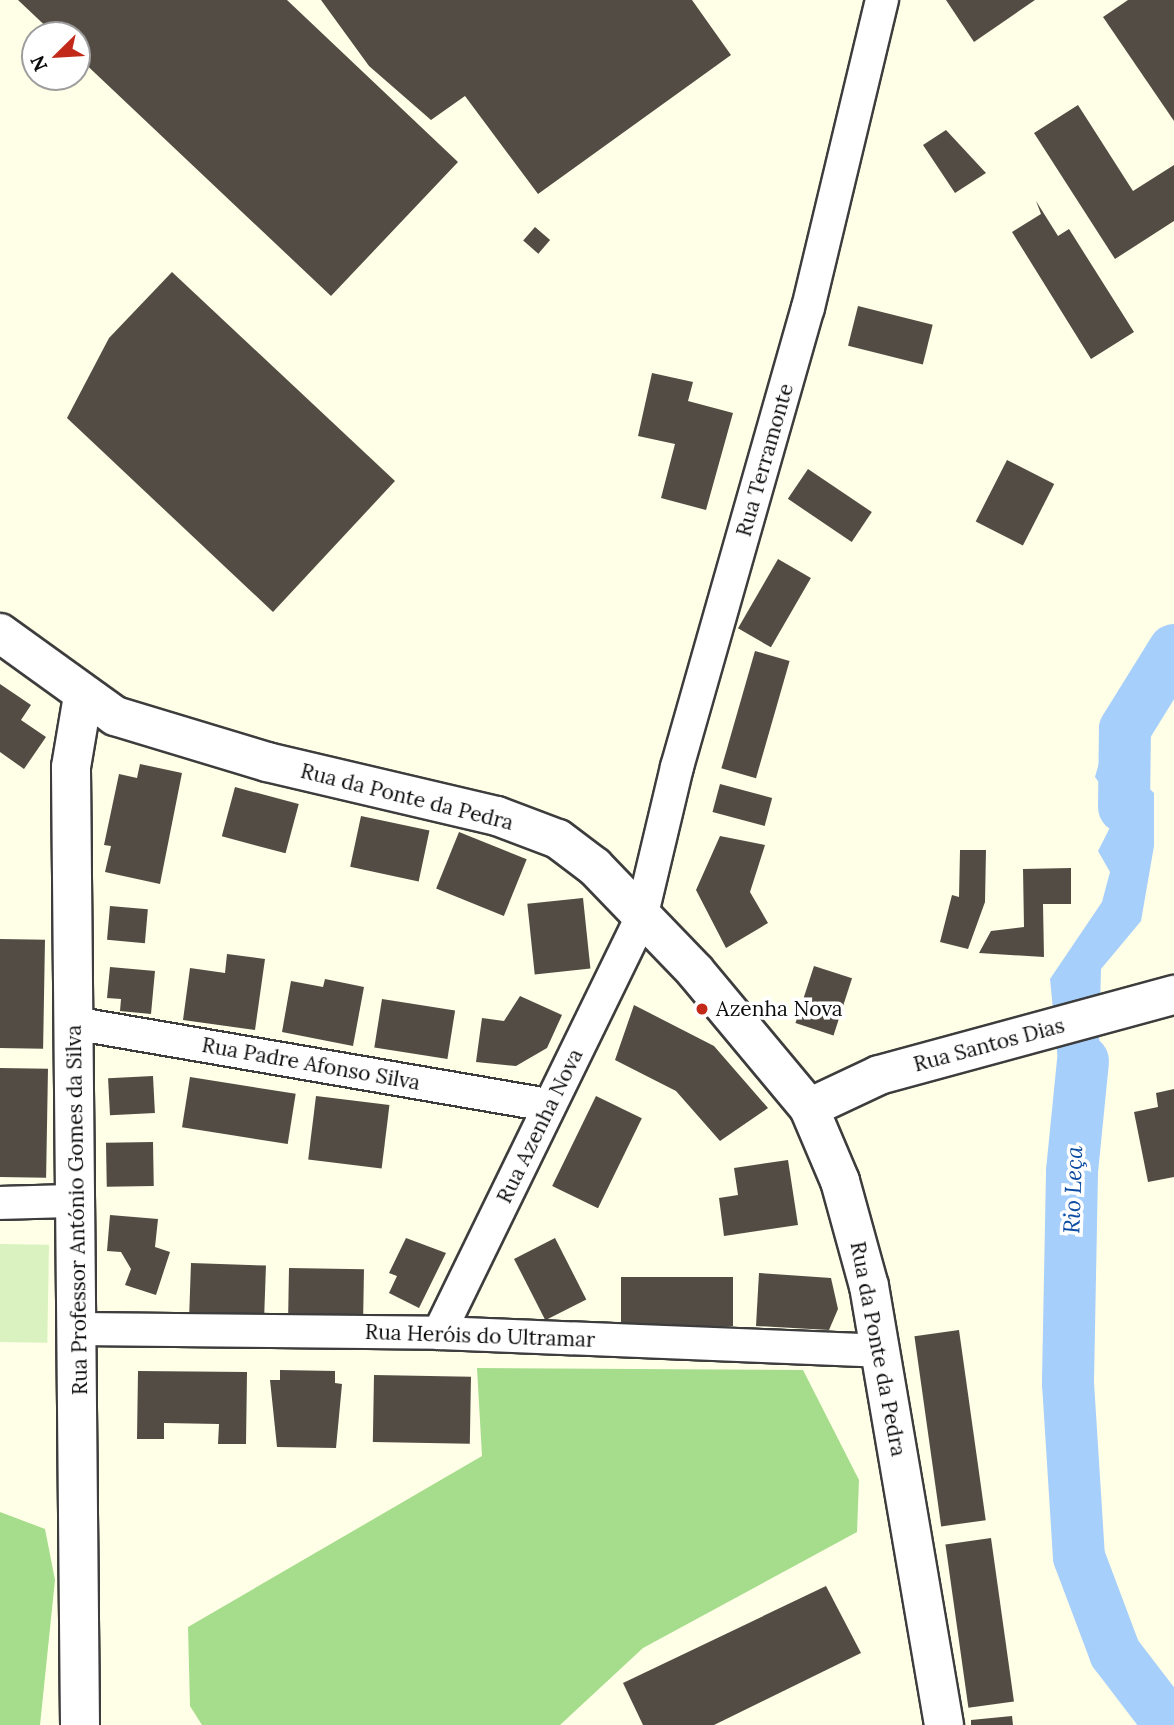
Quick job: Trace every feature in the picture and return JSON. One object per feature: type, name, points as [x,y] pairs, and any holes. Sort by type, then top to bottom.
[{"type":"street","name":"Rua Terramonte","points":[[641,918],[677,767],[808,308],[882,0]]},
{"type":"street","name":"Rua da Ponte da Pedra","points":[[0,633],[83,696],[170,734],[497,816],[558,839],[595,867],[641,918],[695,971],[809,1108],[840,1181],[880,1351],[944,1725]]},
{"type":"street","name":"Rua Professor António Gomes da Silva","points":[[80,1725],[79,1329],[72,1201],[71,767],[83,696]]},
{"type":"street","name":"Rua Azenha Nova","points":[[439,1333],[641,918]]},
{"type":"street","name":"Rua Santos Dias","points":[[809,1108],[879,1075],[1174,995]]},
{"type":"street","name":"Rua Padre Afonso Silva","points":[[73,1023],[549,1105]]},
{"type":"street","points":[[0,1203],[72,1201]]},
{"type":"street","name":"Rua Heróis do Ultramar","points":[[79,1329],[439,1333],[880,1351]]},
{"type":"green space","points":[[0,1244],[49,1245],[47,1343],[0,1342]]},
{"type":"green space","points":[[477,1368],[803,1370],[859,1480],[857,1532],[643,1648],[560,1725],[202,1725],[190,1706],[188,1627],[482,1456]]},
{"type":"green space","points":[[0,1512],[45,1529],[55,1580],[40,1725],[0,1725]]},
{"type":"water","points":[[1132,734],[1132,772],[1154,793],[1154,846],[1141,921],[1101,969],[1097,1127],[1065,1133],[1050,979],[1102,902],[1110,872],[1098,851],[1119,810],[1095,777],[1107,735]]},
{"type":"building","points":[[18,0],[287,0],[458,162],[331,296],[91,69],[91,21],[40,21]]},
{"type":"building","points":[[321,0],[692,0],[731,55],[538,194],[465,96],[431,120],[369,66]]},
{"type":"building","points":[[946,0],[1035,0],[974,42]]},
{"type":"building","points":[[1128,0],[1174,0],[1174,121],[1103,17]]},
{"type":"building","points":[[1078,105],[1133,191],[1174,165],[1174,221],[1115,259],[1034,133]]},
{"type":"building","points":[[946,130],[986,173],[955,193],[923,145]]},
{"type":"building","points":[[1036,201],[1058,236],[1069,229],[1134,332],[1091,359],[1012,232],[1041,214]]},
{"type":"building","points":[[535,227],[550,240],[538,254],[523,241]]},
{"type":"building","points":[[172,272],[395,481],[273,612],[67,418],[109,338]]},
{"type":"building","points":[[858,306],[933,325],[923,364],[848,346]]},
{"type":"building","points":[[652,373],[693,382],[688,401],[733,413],[706,510],[661,498],[675,444],[638,436]]},
{"type":"building","points":[[1007,460],[1054,484],[1023,546],[976,521]]},
{"type":"building","points":[[808,469],[872,512],[852,542],[788,499]]},
{"type":"building","points":[[778,559],[811,578],[771,647],[738,628]]},
{"type":"building","points":[[755,651],[790,661],[756,778],[721,768]]},
{"type":"building","points":[[0,684],[31,705],[21,720],[46,737],[24,769],[0,752]]},
{"type":"building","points":[[140,764],[182,773],[160,884],[105,872],[111,846],[104,845],[119,774],[137,778]]},
{"type":"building","points":[[720,784],[772,798],[765,826],[712,812]]},
{"type":"building","points":[[235,787],[299,804],[286,853],[222,836]]},
{"type":"building","points":[[361,816],[429,831],[419,881],[350,867]]},
{"type":"building","points":[[459,832],[527,859],[504,916],[436,889]]},
{"type":"building","points":[[720,836],[765,845],[750,892],[768,923],[726,948],[696,890]]},
{"type":"building","points":[[960,850],[986,850],[985,902],[968,949],[940,942],[952,895],[959,897]]},
{"type":"building","points":[[1071,868],[1071,904],[1043,904],[1044,957],[979,953],[991,931],[1024,927],[1023,869]]},
{"type":"building","points":[[583,898],[590,969],[535,974],[527,904]]},
{"type":"building","points":[[110,906],[148,909],[145,943],[107,940]]},
{"type":"building","points":[[0,939],[45,940],[43,1049],[0,1048]]},
{"type":"building","points":[[227,954],[265,959],[255,1030],[183,1020],[190,968],[225,973]]},
{"type":"building","points":[[814,966],[852,978],[834,1035],[795,1023]]},
{"type":"building","points":[[110,967],[155,971],[151,1014],[120,1011],[121,999],[107,998]]},
{"type":"building","points":[[325,979],[364,987],[353,1046],[282,1032],[291,981],[323,987]]},
{"type":"building","points":[[520,996],[562,1015],[547,1048],[516,1066],[476,1062],[482,1018],[504,1021]]},
{"type":"building","points":[[382,999],[455,1011],[447,1059],[374,1047]]},
{"type":"building","points":[[634,1005],[714,1046],[768,1108],[720,1141],[676,1091],[615,1060]]},
{"type":"building","points":[[0,1068],[48,1069],[46,1178],[0,1177]]},
{"type":"building","points":[[153,1076],[155,1113],[110,1115],[108,1078]]},
{"type":"building","points":[[190,1077],[296,1094],[288,1144],[182,1127]]},
{"type":"building","points":[[1174,1089],[1174,1177],[1148,1182],[1134,1112],[1158,1107],[1156,1093]]},
{"type":"building","points":[[316,1096],[389,1105],[382,1169],[308,1160]]},
{"type":"building","points":[[596,1096],[642,1118],[598,1208],[552,1186]]},
{"type":"building","points":[[153,1142],[154,1186],[107,1187],[106,1143]]},
{"type":"building","points":[[788,1160],[798,1225],[724,1236],[719,1198],[738,1195],[734,1168]]},
{"type":"building","points":[[110,1215],[158,1219],[155,1247],[170,1252],[156,1295],[125,1285],[131,1269],[121,1252],[107,1251]]},
{"type":"building","points":[[406,1238],[446,1253],[419,1308],[389,1293],[397,1276],[389,1273]]},
{"type":"building","points":[[555,1238],[586,1299],[545,1320],[514,1259]]},
{"type":"building","points":[[191,1263],[266,1266],[264,1317],[189,1314]]},
{"type":"building","points":[[289,1268],[364,1269],[363,1316],[288,1315]]},
{"type":"building","points":[[759,1273],[831,1278],[838,1309],[829,1330],[756,1326]]},
{"type":"building","points":[[621,1277],[733,1277],[733,1326],[621,1326]]},
{"type":"building","points":[[959,1330],[986,1520],[941,1526],[914,1336]]},
{"type":"building","points":[[280,1370],[335,1371],[335,1383],[342,1384],[336,1448],[277,1447],[270,1380],[280,1380]]},
{"type":"building","points":[[138,1371],[247,1372],[246,1444],[218,1444],[219,1424],[164,1423],[164,1439],[137,1439]]},
{"type":"building","points":[[374,1375],[471,1377],[470,1444],[373,1442]]},
{"type":"building","points":[[991,1538],[1014,1701],[968,1708],[945,1544]]},
{"type":"building","points":[[826,1586],[861,1653],[714,1725],[643,1725],[623,1683]]},
{"type":"building","points":[[1012,1716],[1013,1725],[971,1725],[971,1720]]},
{"type":"waterway","name":"Rio Leça","points":[[1124,807],[1125,729],[1174,650]]},
{"type":"waterway","name":"Rio Leça","points":[[1083,1061],[1072,1172],[1068,1383],[1079,1557],[1115,1653],[1170,1725]]},
{"type":"place","name":"Azenha Nova","points":[[702,1009]]}]
